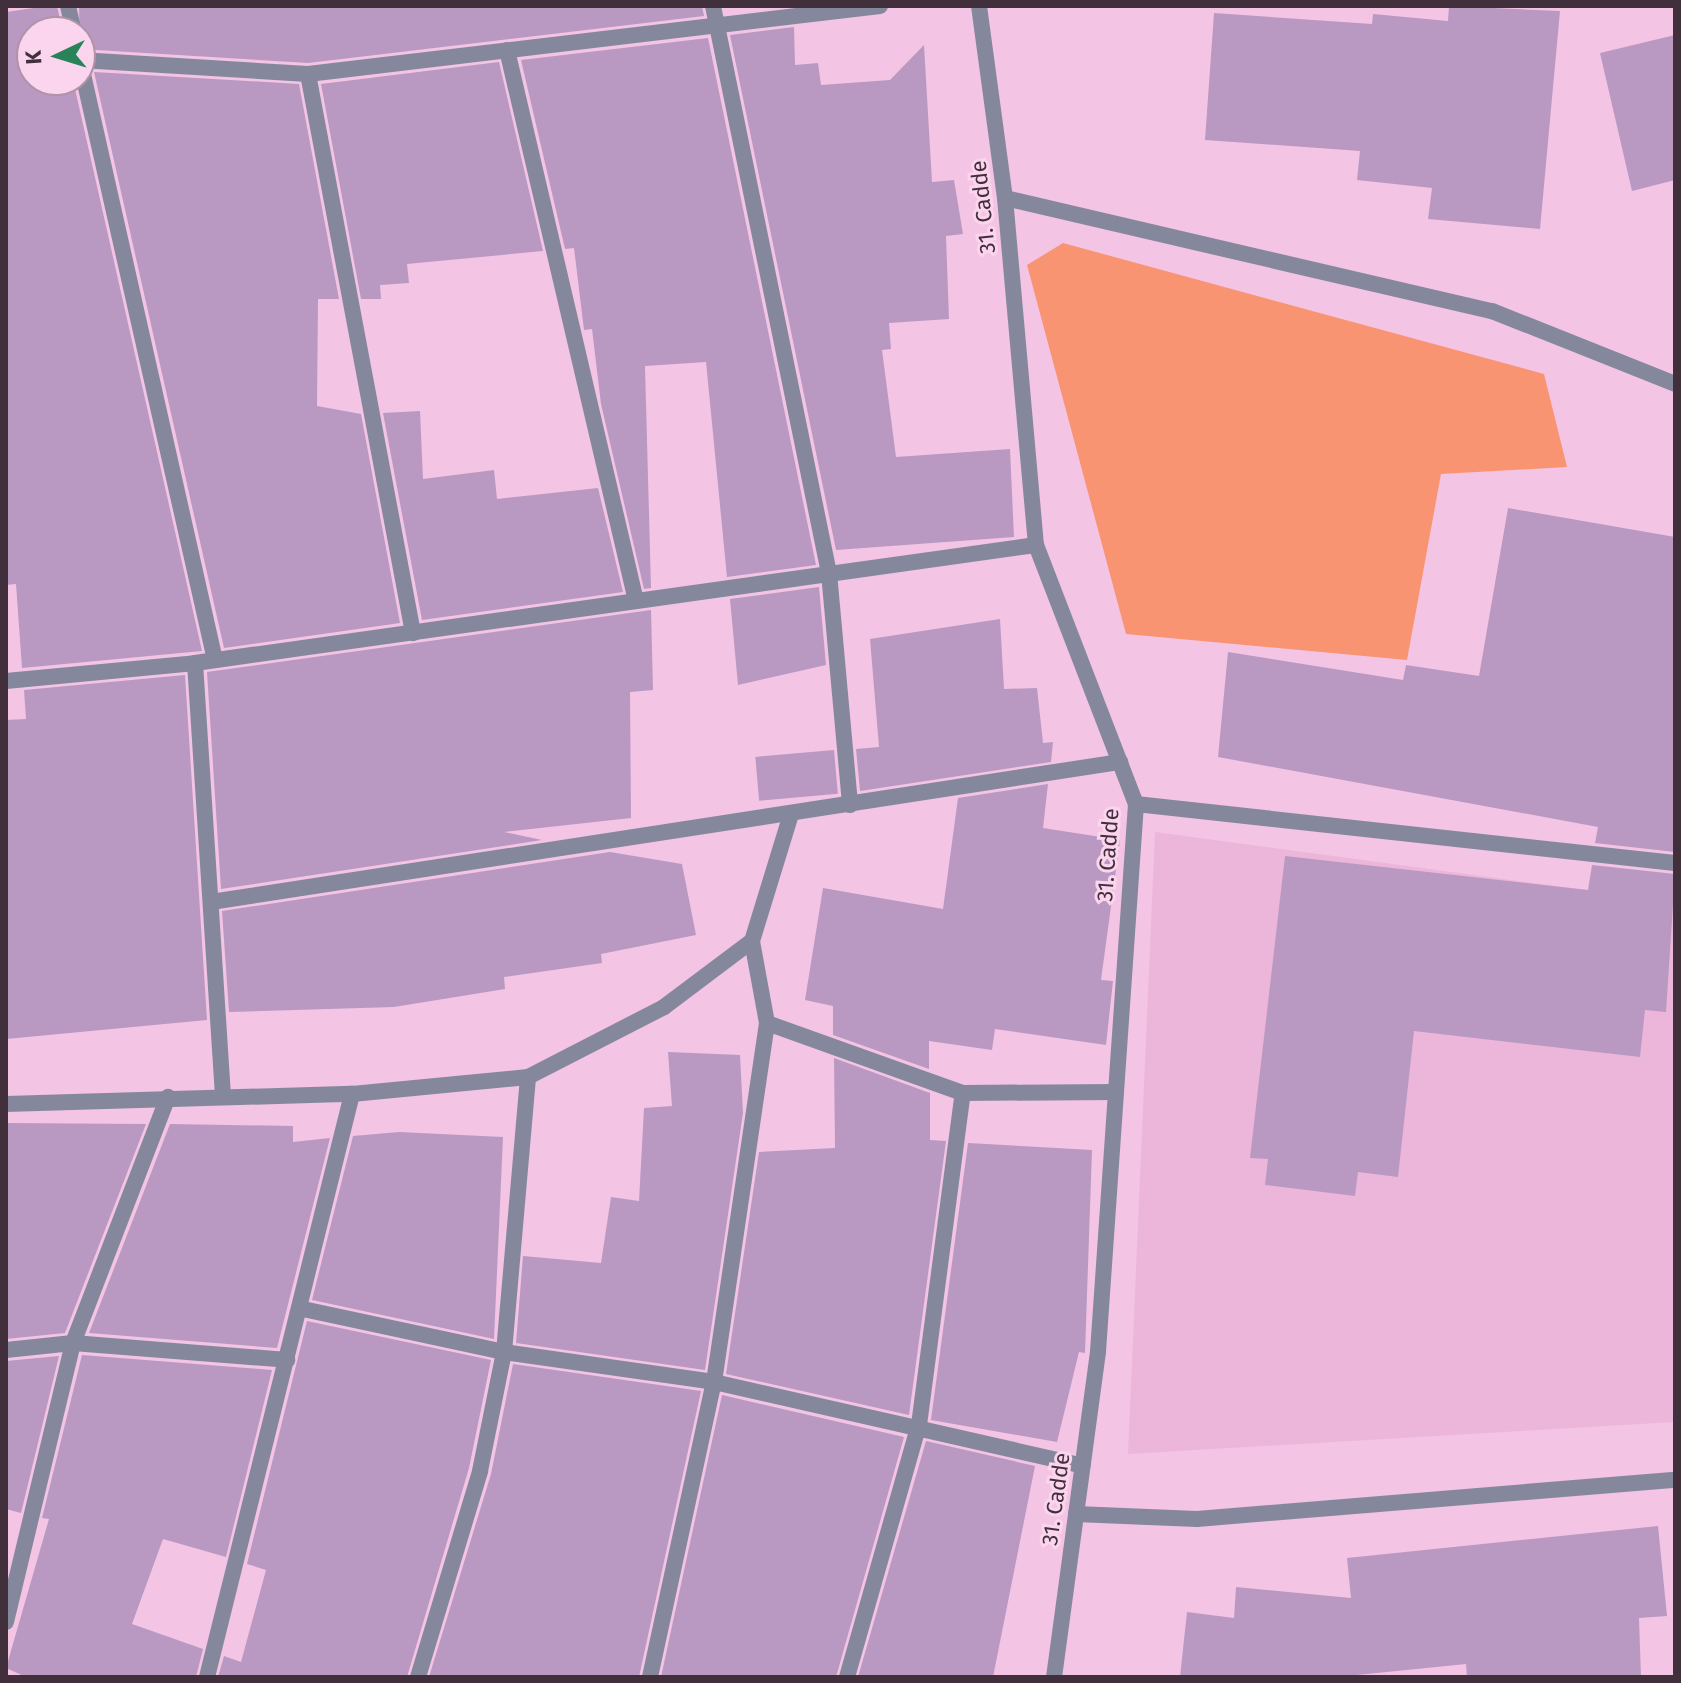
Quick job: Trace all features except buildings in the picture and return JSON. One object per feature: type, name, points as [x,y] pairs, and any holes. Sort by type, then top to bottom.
[{"type":"street","points":[[713,6],[714,26],[829,573],[850,805]]},
{"type":"street","points":[[96,61],[308,74],[880,6]]},
{"type":"street","name":"31. Cadde","points":[[979,6],[1005,198],[1036,545],[1136,804],[1116,1092],[1083,1466],[1054,1677]]},
{"type":"street","points":[[507,50],[636,601]]},
{"type":"street","points":[[308,74],[413,633]]},
{"type":"street","points":[[88,96],[215,660]]},
{"type":"street","points":[[1005,198],[1492,311],[1675,384]]},
{"type":"street","points":[[6,681],[195,663],[1036,545]]},
{"type":"street","points":[[195,663],[223,1094]]},
{"type":"street","points":[[211,902],[1120,762]]},
{"type":"street","points":[[1136,804],[1675,863]]},
{"type":"street","points":[[650,1677],[714,1382],[767,1023],[752,941],[791,814]]},
{"type":"street","points":[[6,1104],[223,1094],[352,1094],[528,1077],[664,1007],[752,941]]},
{"type":"street","points":[[767,1023],[963,1093],[1116,1092]]},
{"type":"street","points":[[418,1677],[480,1471],[504,1352],[528,1077]]},
{"type":"street","points":[[847,1677],[919,1425],[963,1093]]},
{"type":"street","points":[[207,1677],[287,1360],[303,1309],[352,1094]]},
{"type":"street","points":[[6,1622],[73,1343],[168,1097]]},
{"type":"street","points":[[303,1309],[504,1352],[714,1382],[919,1425],[1083,1466]]},
{"type":"street","points":[[6,1350],[73,1343],[287,1360]]},
{"type":"street","points":[[1076,1514],[1197,1519],[1675,1480]]},
{"type":"shaded area","points":[[1063,243],[1544,374],[1567,467],[1441,474],[1407,660],[1126,634],[1027,265]]},
{"type":"shaded area","points":[[1155,832],[1675,902],[1675,1422],[1128,1454]]}]
